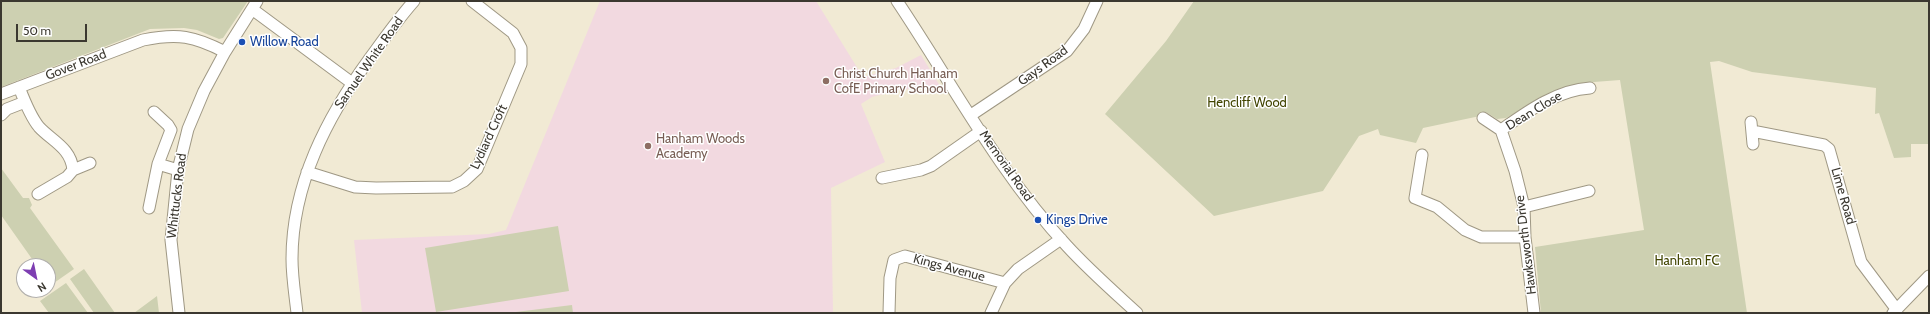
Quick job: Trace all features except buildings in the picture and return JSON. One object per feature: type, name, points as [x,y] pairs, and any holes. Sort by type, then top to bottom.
[{"type":"street","name":"Samuel White Road","points":[[297,313],[292,258],[298,207],[307,172],[325,128],[352,83],[414,1]]},
{"type":"street","name":"Lydiard Croft","points":[[307,172],[355,186],[383,188],[452,187],[464,181],[477,169],[521,64],[521,48],[513,33],[472,1]]},
{"type":"street","name":"Memorial Road","points":[[897,1],[1007,170],[1061,239],[1100,279],[1137,313]]},
{"type":"street","name":"Gays Road","points":[[971,116],[1067,51],[1084,29],[1097,1]]},
{"type":"street","points":[[254,5],[352,83]]},
{"type":"street","name":"Whittucks Road","points":[[179,313],[171,240],[178,170],[188,129],[204,91],[225,52],[254,5]]},
{"type":"street","name":"Gover Road","points":[[1,94],[143,40],[160,36],[176,36],[202,40],[225,52]]},
{"type":"street","points":[[19,87],[25,102],[39,126],[66,151],[73,162],[73,170]]},
{"type":"street","name":"Dean Close","points":[[1502,130],[1519,117],[1561,93],[1574,89],[1590,88]]},
{"type":"street","points":[[1,115],[7,109],[25,102]]},
{"type":"street","points":[[149,208],[158,164],[171,130],[168,125],[154,112]]},
{"type":"street","points":[[1483,118],[1502,130]]},
{"type":"street","name":"Lime Road","points":[[1753,144],[1752,127],[1824,145],[1829,149],[1861,262],[1895,312]]},
{"type":"street","name":"Hawksworth Drive","points":[[1502,130],[1524,206],[1525,237],[1534,313]]},
{"type":"street","points":[[882,178],[921,170],[931,166],[981,131]]},
{"type":"street","points":[[1422,155],[1415,198],[1437,207],[1465,230],[1481,237],[1525,237]]},
{"type":"street","points":[[38,194],[67,176],[73,170],[90,163]]},
{"type":"street","points":[[158,164],[178,170]]},
{"type":"street","points":[[1524,206],[1589,190]]},
{"type":"street","points":[[991,313],[1005,284],[1018,269],[1061,239]]},
{"type":"street","name":"Kings Avenue","points":[[889,313],[890,278],[894,260],[905,256],[1005,284]]},
{"type":"street","points":[[1895,312],[1929,276]]},
{"type":"shaded area","name":"Hanham Woods Academy","points":[[600,1],[816,1],[863,77],[896,68],[921,55],[940,86],[899,90],[872,97],[861,104],[885,162],[831,188],[833,313],[362,313],[354,240],[489,234],[506,230]]},
{"type":"green space","points":[[1,1],[248,1],[223,38],[219,39],[197,30],[184,28],[150,29],[1,87]]},
{"type":"green space","points":[[1194,1],[1929,1],[1929,144],[1911,144],[1911,157],[1894,158],[1879,113],[1875,114],[1876,88],[1752,72],[1719,61],[1710,62],[1747,313],[1541,313],[1535,247],[1644,230],[1620,80],[1581,83],[1561,88],[1506,118],[1497,119],[1486,112],[1480,116],[1423,128],[1416,143],[1380,135],[1378,129],[1359,136],[1323,191],[1214,216],[1105,114],[1166,41]]},
{"type":"green space","points":[[1,168],[23,198],[29,198],[32,205],[30,208],[74,269],[56,282],[56,258],[31,258],[1,215]]},
{"type":"green space","points":[[558,226],[569,291],[436,312],[425,248]]},
{"type":"green space","points":[[84,269],[115,313],[94,313],[70,279]]},
{"type":"green space","points":[[66,283],[88,313],[49,313],[40,301],[44,298],[56,298],[56,290]]},
{"type":"green space","points":[[157,296],[159,313],[134,313]]},
{"type":"green space","points":[[572,305],[573,313],[508,313]]},
{"type":"place","name":"Willow Road","points":[[242,42]]},
{"type":"place","name":"Christ Church Hanham CofE Primary School","points":[[826,81]]},
{"type":"place","name":"Hanham Woods Academy","points":[[648,146]]},
{"type":"place","name":"Kings Drive","points":[[1038,220]]},
{"type":"park label","name":"Hencliff Wood","points":[[1247,103]]},
{"type":"park label","name":"Hanham FC","points":[[1687,261]]}]
